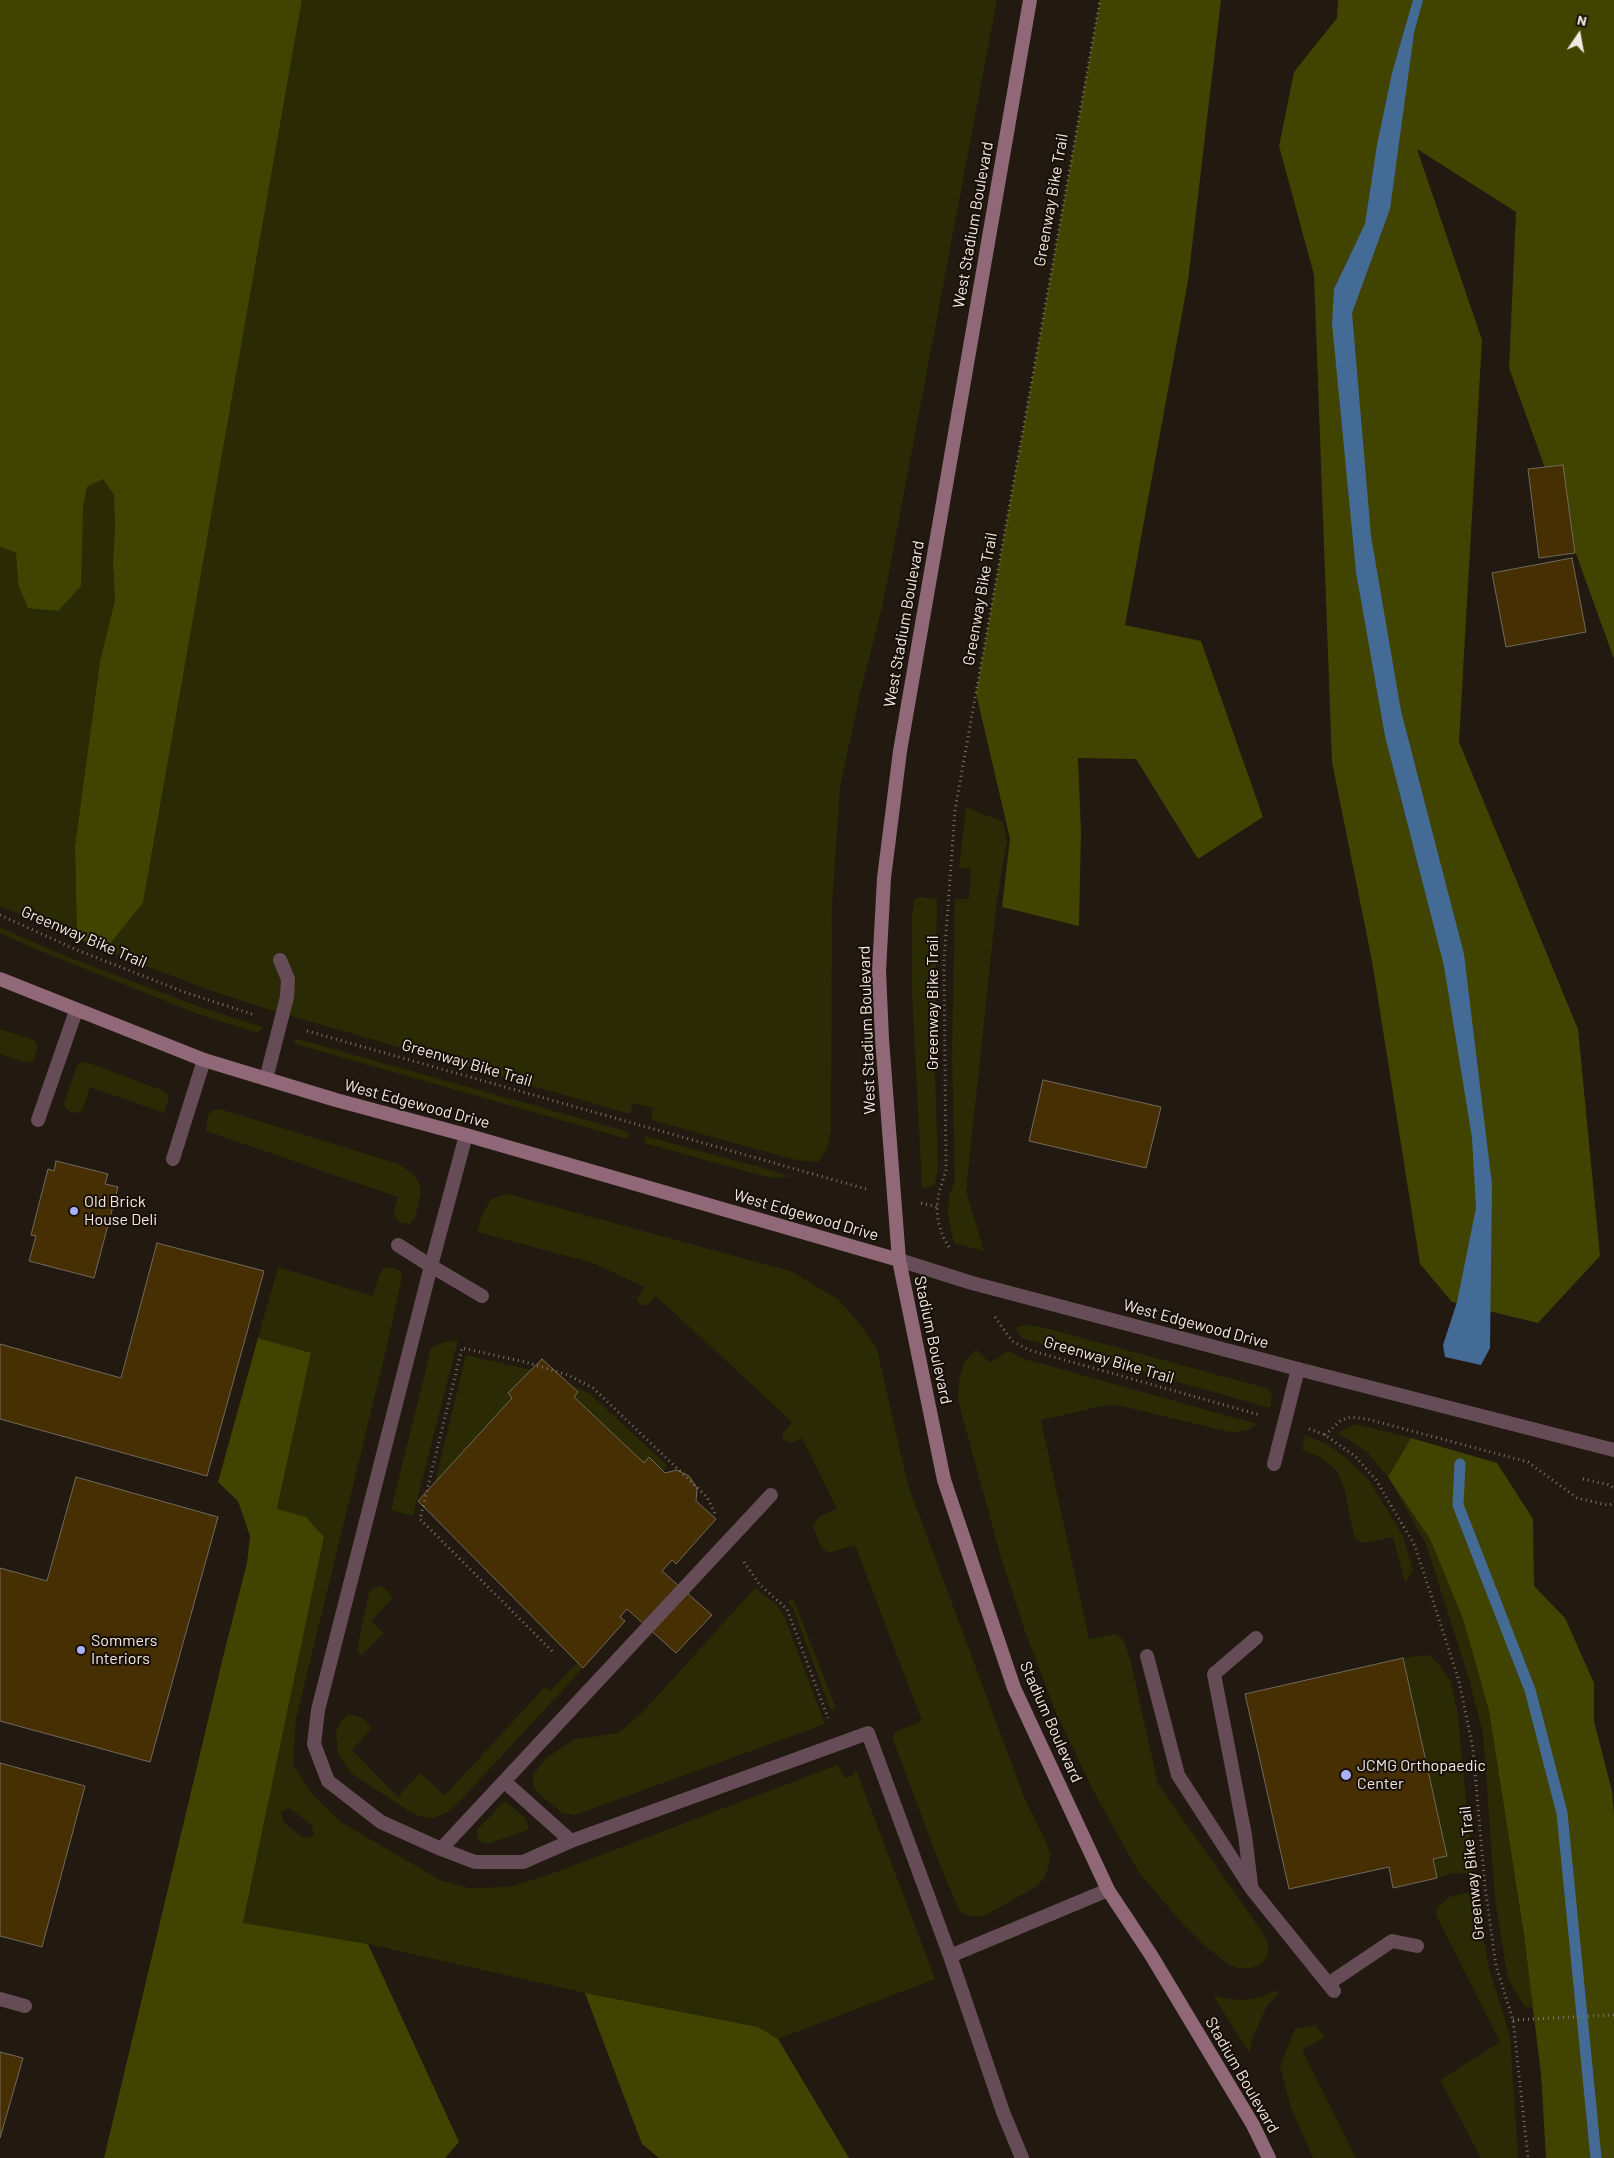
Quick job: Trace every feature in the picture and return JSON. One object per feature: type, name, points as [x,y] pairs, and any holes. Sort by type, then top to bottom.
[{"type":"main road","name":"West Stadium Boulevard","points":[[898,1260],[879,971],[884,878],[901,741],[1030,0]]},
{"type":"main road","name":"West Edgewood Drive","points":[[0,979],[76,1011],[204,1060],[898,1260]]},
{"type":"main road","name":"Stadium Boulevard","points":[[898,1260],[944,1480],[1014,1688],[1108,1890],[1151,1955],[1237,2099],[1269,2158]]},
{"type":"street","points":[[266,1078],[287,997],[288,979],[280,960]]},
{"type":"street","points":[[38,1120],[76,1011]]},
{"type":"street","points":[[173,1159],[204,1060]]},
{"type":"street","points":[[466,1135],[318,1710],[314,1744],[328,1781],[381,1822],[441,1849],[475,1862],[523,1862],[571,1841],[868,1733],[950,1956],[1003,2112],[1022,2158]]},
{"type":"street","points":[[398,1245],[482,1296]]},
{"type":"street","name":"West Edgewood Drive","points":[[898,1260],[972,1283],[1298,1370],[1614,1450]]},
{"type":"street","points":[[1274,1464],[1298,1370]]},
{"type":"street","points":[[441,1849],[771,1495]]},
{"type":"street","points":[[1251,1888],[1245,1835],[1214,1674],[1256,1638]]},
{"type":"street","points":[[1148,1656],[1178,1775],[1251,1888],[1331,1987],[1392,1941],[1416,1946]]},
{"type":"street","points":[[505,1782],[571,1841]]},
{"type":"street","points":[[950,1956],[1108,1890]]},
{"type":"street","points":[[0,1999],[25,2006]]},
{"type":"path","name":"Greenway Bike Trail","points":[[1100,0],[955,810],[944,961],[946,1171],[939,1192],[938,1221],[943,1237],[1012,1341],[1028,1350],[1263,1416]]},
{"type":"path","name":"Greenway Bike Trail","points":[[0,915],[77,950],[184,992],[280,1024],[937,1207]]},
{"type":"path","points":[[552,1651],[420,1519],[462,1348],[526,1362],[568,1375],[593,1388],[707,1497],[719,1523],[760,1585],[787,1609],[838,1744]]},
{"type":"path","points":[[1325,1435],[1341,1420],[1351,1417],[1367,1419],[1528,1462],[1577,1498],[1607,1505],[1614,1504]]},
{"type":"path","name":"Greenway Bike Trail","points":[[1307,1428],[1325,1435],[1355,1456],[1376,1480],[1415,1546],[1459,1681],[1472,1749],[1485,1887],[1496,1966],[1512,2020],[1528,2158]]},
{"type":"path","points":[[1583,1479],[1610,1485],[1614,1489]]},
{"type":"path","points":[[1512,2020],[1614,2015]]},
{"type":"shaded area","points":[[0,0],[302,0],[143,903],[105,950],[77,938],[75,846],[100,661],[115,600],[113,563],[114,495],[103,479],[87,487],[83,509],[81,586],[58,611],[28,608],[18,584],[16,553],[0,547]]},
{"type":"shaded area","points":[[302,0],[997,0],[883,604],[860,694],[840,787],[832,905],[831,1130],[827,1149],[818,1162],[796,1160],[651,1120],[653,1108],[633,1103],[630,1114],[267,1009],[206,989],[105,950],[143,903]]},
{"type":"shaded area","points":[[1100,0],[1221,0],[1188,281],[1125,625],[1201,641],[1263,817],[1198,859],[1136,759],[1078,758],[1081,832],[1079,926],[1002,907],[1010,839],[976,693]]},
{"type":"shaded area","points":[[1338,0],[1614,0],[1614,659],[1509,368],[1516,212],[1417,149],[1482,340],[1459,742],[1578,1029],[1600,1256],[1538,1323],[1452,1302],[1420,1264],[1372,961],[1332,762],[1314,275],[1279,146],[1294,72],[1337,18]]},
{"type":"shaded area","points":[[103,479],[114,495],[113,563],[115,600],[100,661],[75,846],[77,938],[0,906],[0,547],[16,553],[18,584],[81,541],[83,509],[87,487]]},
{"type":"shaded area","points":[[966,807],[1003,822],[1007,840],[997,900],[966,1191],[984,1251],[954,1243],[948,1215],[949,1195],[955,1181],[952,1052],[955,899],[969,899],[971,869],[959,868]]},
{"type":"shaded area","points":[[919,897],[937,899],[935,1073],[938,1167],[935,1184],[927,1188],[922,1187],[912,991],[912,916],[914,900]]},
{"type":"shaded area","points":[[0,927],[58,953],[200,1007],[263,1027],[258,1033],[198,1014],[33,948],[0,933]]},
{"type":"shaded area","points":[[0,1029],[34,1040],[38,1046],[34,1060],[27,1063],[0,1054]]},
{"type":"shaded area","points":[[294,1038],[629,1132],[627,1139],[295,1044]]},
{"type":"shaded area","points":[[82,1062],[164,1091],[168,1095],[168,1100],[164,1113],[90,1087],[83,1110],[78,1113],[66,1109],[64,1103],[77,1066]]},
{"type":"shaded area","points":[[220,1109],[399,1164],[415,1176],[419,1184],[421,1193],[415,1218],[410,1224],[402,1223],[396,1219],[394,1212],[398,1197],[206,1131],[208,1115],[213,1110]]},
{"type":"shaded area","points":[[645,1136],[790,1177],[770,1178],[644,1143]]},
{"type":"shaded area","points":[[508,1194],[793,1272],[839,1300],[859,1323],[877,1349],[908,1485],[1024,1797],[1050,1854],[1049,1866],[1044,1878],[1036,1887],[982,1917],[965,1915],[959,1910],[938,1860],[893,1739],[895,1732],[922,1721],[855,1545],[829,1553],[821,1547],[813,1527],[815,1522],[820,1516],[837,1509],[802,1438],[791,1443],[783,1440],[783,1433],[792,1422],[656,1296],[647,1306],[640,1304],[637,1301],[644,1287],[593,1263],[477,1232],[482,1215],[491,1199]]},
{"type":"shaded area","points":[[278,1267],[373,1296],[380,1273],[384,1268],[392,1267],[400,1271],[402,1278],[388,1342],[296,1719],[293,1764],[312,1794],[341,1822],[440,1880],[469,1888],[507,1887],[543,1877],[837,1765],[845,1778],[854,1775],[854,1769],[857,1772],[935,1979],[778,2039],[758,2027],[585,1993],[368,1944],[243,1924],[324,1537],[306,1517],[277,1510],[311,1354],[258,1338]],"holes":[[[290,1808],[312,1826],[314,1836],[304,1838],[284,1823],[281,1812]]]},
{"type":"shaded area","points":[[1026,1325],[1042,1327],[1266,1388],[1272,1397],[1270,1408],[1022,1338],[1015,1328]]},
{"type":"shaded area","points":[[258,1338],[311,1353],[277,1509],[306,1517],[324,1537],[243,1923],[368,1944],[459,2142],[445,2158],[104,2158],[247,1563],[250,1536],[238,1501],[218,1482]]},
{"type":"shaded area","points":[[458,1340],[413,1516],[391,1510],[431,1348],[444,1342]]},
{"type":"shaded area","points":[[976,1349],[990,1363],[1008,1351],[1025,1359],[1257,1424],[1248,1430],[1234,1433],[1112,1404],[1041,1420],[1089,1639],[1115,1634],[1123,1639],[1131,1662],[1158,1784],[1261,1930],[1268,1943],[1268,1956],[1260,1965],[1250,1968],[1238,1968],[1228,1964],[1205,1946],[1181,1922],[1138,1871],[1096,1796],[1056,1713],[1026,1634],[1001,1557],[958,1401],[959,1380],[965,1362]]},
{"type":"shaded area","points":[[466,1355],[531,1370],[512,1398],[435,1483]]},
{"type":"shaded area","points":[[567,1382],[590,1394],[667,1465],[663,1471],[649,1458],[644,1463],[574,1397],[578,1391]]},
{"type":"shaded area","points":[[1356,1424],[1411,1438],[1388,1477],[1367,1452],[1338,1433]]},
{"type":"shaded area","points":[[1305,1435],[1327,1444],[1346,1458],[1369,1480],[1403,1536],[1413,1570],[1405,1582],[1393,1537],[1363,1543],[1354,1537],[1345,1491],[1337,1471],[1320,1457],[1302,1450]]},
{"type":"shaded area","points":[[1411,1438],[1497,1463],[1533,1519],[1534,1586],[1565,1618],[1594,1683],[1594,1721],[1612,1791],[1614,1815],[1614,2158],[1546,2158],[1541,2074],[1524,1935],[1489,1711],[1463,1619],[1430,1539],[1388,1477]]},
{"type":"shaded area","points":[[1388,1477],[1430,1539],[1463,1619],[1489,1711],[1524,1935],[1533,2008],[1525,2007],[1508,1979],[1495,1899],[1483,1733],[1469,1679],[1426,1544]]},
{"type":"shaded area","points":[[381,1586],[389,1592],[392,1599],[371,1621],[384,1633],[361,1656],[357,1650],[369,1593],[374,1588]]},
{"type":"shaded area","points":[[755,1588],[777,1605],[784,1616],[825,1724],[575,1815],[562,1813],[537,1792],[533,1784],[533,1775],[545,1759],[575,1739],[618,1733],[642,1713]]},
{"type":"shaded area","points":[[793,1598],[835,1706],[834,1711],[830,1708],[793,1608],[788,1602]]},
{"type":"shaded area","points":[[1429,1655],[1437,1662],[1451,1682],[1458,1715],[1473,1874],[1453,1873],[1437,1878],[1433,1859],[1447,1855],[1403,1658]]},
{"type":"shaded area","points":[[578,1662],[583,1668],[460,1801],[448,1812],[433,1818],[419,1816],[407,1810],[351,1773],[338,1753],[336,1732],[341,1721],[349,1714],[362,1718],[372,1728],[352,1750],[398,1797],[420,1773],[445,1795],[545,1687],[550,1691]]},
{"type":"shaded area","points":[[505,1801],[525,1818],[529,1826],[528,1830],[487,1844],[478,1841],[477,1830]]},
{"type":"shaded area","points":[[1477,1890],[1489,1968],[1510,2036],[1518,2158],[1481,2158],[1440,2080],[1500,2042],[1436,1915],[1437,1908],[1449,1897]]},
{"type":"shaded area","points":[[1276,1990],[1278,1994],[1267,2006],[1253,2037],[1249,2053],[1213,1995],[1245,2000],[1262,1997]]},
{"type":"shaded area","points":[[585,1993],[758,2027],[778,2039],[849,2158],[659,2158],[642,2144]]},
{"type":"shaded area","points":[[1315,2025],[1325,2037],[1302,2050],[1356,2158],[1313,2158],[1291,2108],[1280,2066],[1295,2029]]},
{"type":"water","points":[[1413,0],[1423,0],[1414,33],[1390,209],[1352,313],[1371,536],[1401,711],[1464,954],[1492,1185],[1490,1348],[1481,1365],[1445,1357],[1443,1345],[1457,1302],[1476,1208],[1472,1138],[1444,966],[1385,736],[1356,572],[1332,323],[1334,289],[1365,224],[1377,145],[1392,73]]},
{"type":"building","points":[[1563,465],[1575,553],[1539,558],[1528,469]]},
{"type":"building","points":[[1572,558],[1586,632],[1506,647],[1492,573]]},
{"type":"building","points":[[1043,1080],[1161,1107],[1146,1168],[1029,1141]]},
{"type":"building","name":"Old Brick House Deli","points":[[56,1161],[108,1174],[105,1184],[118,1187],[94,1278],[29,1261],[36,1236],[31,1235],[48,1169],[54,1171]]},
{"type":"building","points":[[157,1243],[264,1271],[207,1476],[0,1419],[0,1344],[121,1378]]},
{"type":"building","points":[[542,1359],[578,1392],[574,1397],[644,1463],[649,1457],[665,1473],[677,1470],[689,1476],[697,1488],[696,1501],[716,1519],[676,1564],[672,1560],[662,1571],[712,1615],[676,1653],[627,1609],[620,1617],[625,1621],[583,1668],[418,1501],[512,1398],[508,1393]]},
{"type":"building","points":[[76,1477],[218,1517],[150,1762],[0,1721],[0,1568],[47,1581]]},
{"type":"building","name":"JCMG Orthopaedic Center","points":[[1403,1658],[1447,1856],[1433,1859],[1437,1878],[1393,1888],[1389,1867],[1289,1889],[1245,1694]]},
{"type":"building","points":[[0,1763],[85,1786],[42,1947],[0,1936]]},
{"type":"building","points":[[0,2052],[23,2058],[0,2138]]},
{"type":"waterway","points":[[1460,1464],[1458,1505],[1530,1690],[1562,1813],[1596,2158]]},
{"type":"place","name":"Old Brick House Deli","points":[[74,1211]]},
{"type":"place","name":"Sommers Interiors","points":[[81,1650]]},
{"type":"place","name":"JCMG Orthopaedic Center","points":[[1346,1775]]}]
